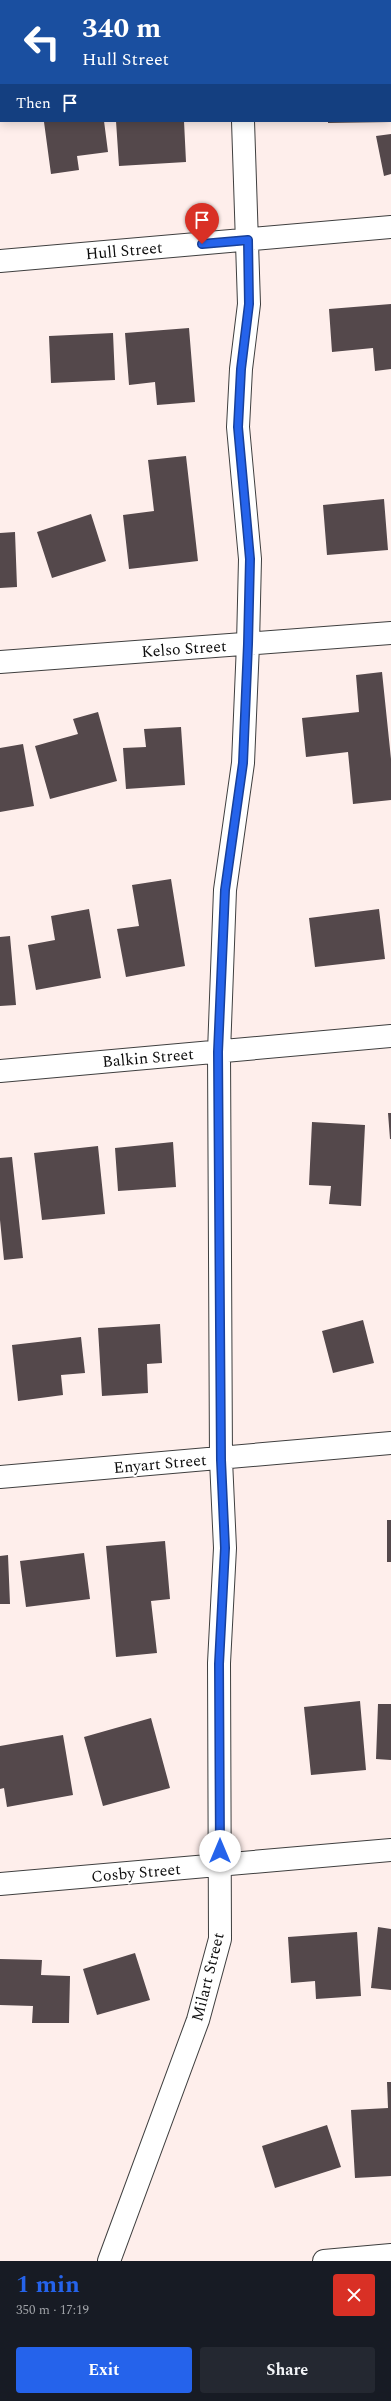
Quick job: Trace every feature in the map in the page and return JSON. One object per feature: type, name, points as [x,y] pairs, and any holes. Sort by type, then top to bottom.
[{"type":"street","name":"Milart Street","points":[[109,2261],[185,2057],[210,1985],[220,1939],[221,1866],[219,1664],[225,1548],[221,1460],[218,1052],[225,890],[243,763],[248,644],[250,559],[238,427],[241,369],[249,304],[243,122]]},
{"type":"street","name":"Hull Street","points":[[0,261],[391,227]]},
{"type":"street","name":"Kelso Street","points":[[0,662],[391,633]]},
{"type":"street","name":"Balkin Street","points":[[0,1071],[391,1036]]},
{"type":"street","name":"Enyart Street","points":[[0,1477],[221,1460],[391,1443]]},
{"type":"street","name":"Cosby Street","points":[[0,1884],[221,1866],[391,1850]]},
{"type":"street","points":[[324,2261],[391,2255]]},
{"type":"building","points":[[44,122],[104,122],[108,152],[77,156],[79,170],[51,174]]},
{"type":"building","points":[[116,122],[184,122],[186,162],[119,166]]},
{"type":"building","points":[[328,122],[391,122],[328,123]]},
{"type":"building","points":[[391,134],[391,174],[384,176],[376,136]]},
{"type":"building","points":[[391,304],[391,369],[375,371],[373,348],[332,352],[329,309]]},
{"type":"building","points":[[189,328],[195,402],[157,405],[155,382],[129,385],[125,333]]},
{"type":"building","points":[[113,333],[115,380],[51,383],[49,336]]},
{"type":"building","points":[[186,456],[198,561],[129,569],[123,515],[154,511],[148,460]]},
{"type":"building","points":[[384,499],[388,550],[327,555],[323,505]]},
{"type":"building","points":[[91,514],[106,561],[52,578],[37,532]]},
{"type":"building","points":[[15,532],[17,587],[0,588],[0,533]]},
{"type":"building","points":[[382,672],[391,759],[391,800],[353,804],[348,752],[306,757],[302,718],[359,712],[356,675]]},
{"type":"building","points":[[98,712],[117,781],[50,799],[35,746],[78,734],[73,719]]},
{"type":"building","points":[[181,727],[185,785],[126,789],[123,748],[146,747],[144,729]]},
{"type":"building","points":[[23,744],[34,806],[0,812],[0,748]]},
{"type":"building","points":[[171,879],[185,966],[126,977],[117,929],[139,926],[132,885]]},
{"type":"building","points":[[89,909],[101,978],[36,990],[28,945],[55,940],[51,916]]},
{"type":"building","points":[[379,909],[385,959],[315,967],[309,918]]},
{"type":"building","points":[[10,936],[16,1005],[0,1006],[0,937]]},
{"type":"building","points":[[388,1113],[391,1113],[391,1139],[390,1139]]},
{"type":"building","points":[[312,1122],[365,1125],[361,1206],[329,1204],[331,1186],[309,1185]]},
{"type":"building","points":[[173,1142],[176,1187],[118,1191],[115,1148]]},
{"type":"building","points":[[98,1146],[105,1214],[42,1220],[34,1153]]},
{"type":"building","points":[[12,1157],[23,1258],[4,1260],[0,1220],[0,1158]]},
{"type":"building","points":[[363,1320],[374,1363],[333,1373],[322,1331]]},
{"type":"building","points":[[160,1324],[162,1363],[147,1364],[148,1393],[102,1396],[98,1328]]},
{"type":"building","points":[[81,1337],[85,1373],[61,1375],[63,1395],[18,1401],[12,1345]]},
{"type":"building","points":[[387,1520],[391,1520],[391,1562],[387,1562]]},
{"type":"building","points":[[165,1541],[170,1599],[151,1601],[157,1653],[116,1657],[106,1546]]},
{"type":"building","points":[[84,1553],[90,1599],[26,1607],[20,1561]]},
{"type":"building","points":[[8,1555],[10,1604],[0,1604],[0,1556]]},
{"type":"building","points":[[360,1701],[366,1770],[311,1775],[304,1707]]},
{"type":"building","points":[[378,1704],[391,1704],[391,1760],[376,1759]]},
{"type":"building","points":[[151,1718],[170,1788],[103,1806],[84,1737]]},
{"type":"building","points":[[63,1735],[73,1795],[7,1807],[4,1788],[0,1789],[0,1746]]},
{"type":"building","points":[[378,1927],[391,1929],[391,1990],[371,1988]]},
{"type":"building","points":[[357,1932],[361,1996],[316,1999],[315,1981],[291,1983],[288,1937]]},
{"type":"building","points":[[135,1953],[150,2000],[97,2015],[83,1969]]},
{"type":"building","points":[[0,1959],[42,1960],[41,1975],[70,1976],[69,2023],[32,2023],[33,2006],[0,2005]]},
{"type":"building","points":[[387,2082],[391,2082],[391,2176],[355,2178],[351,2110],[388,2108]]},
{"type":"building","points":[[327,2125],[341,2167],[275,2188],[262,2146]]},
{"type":"route","points":[[202,244],[248,240],[249,304],[241,369],[238,427],[250,559],[248,644],[243,763],[225,890],[218,1052],[221,1460],[225,1548],[219,1664],[220,1851]]}]
